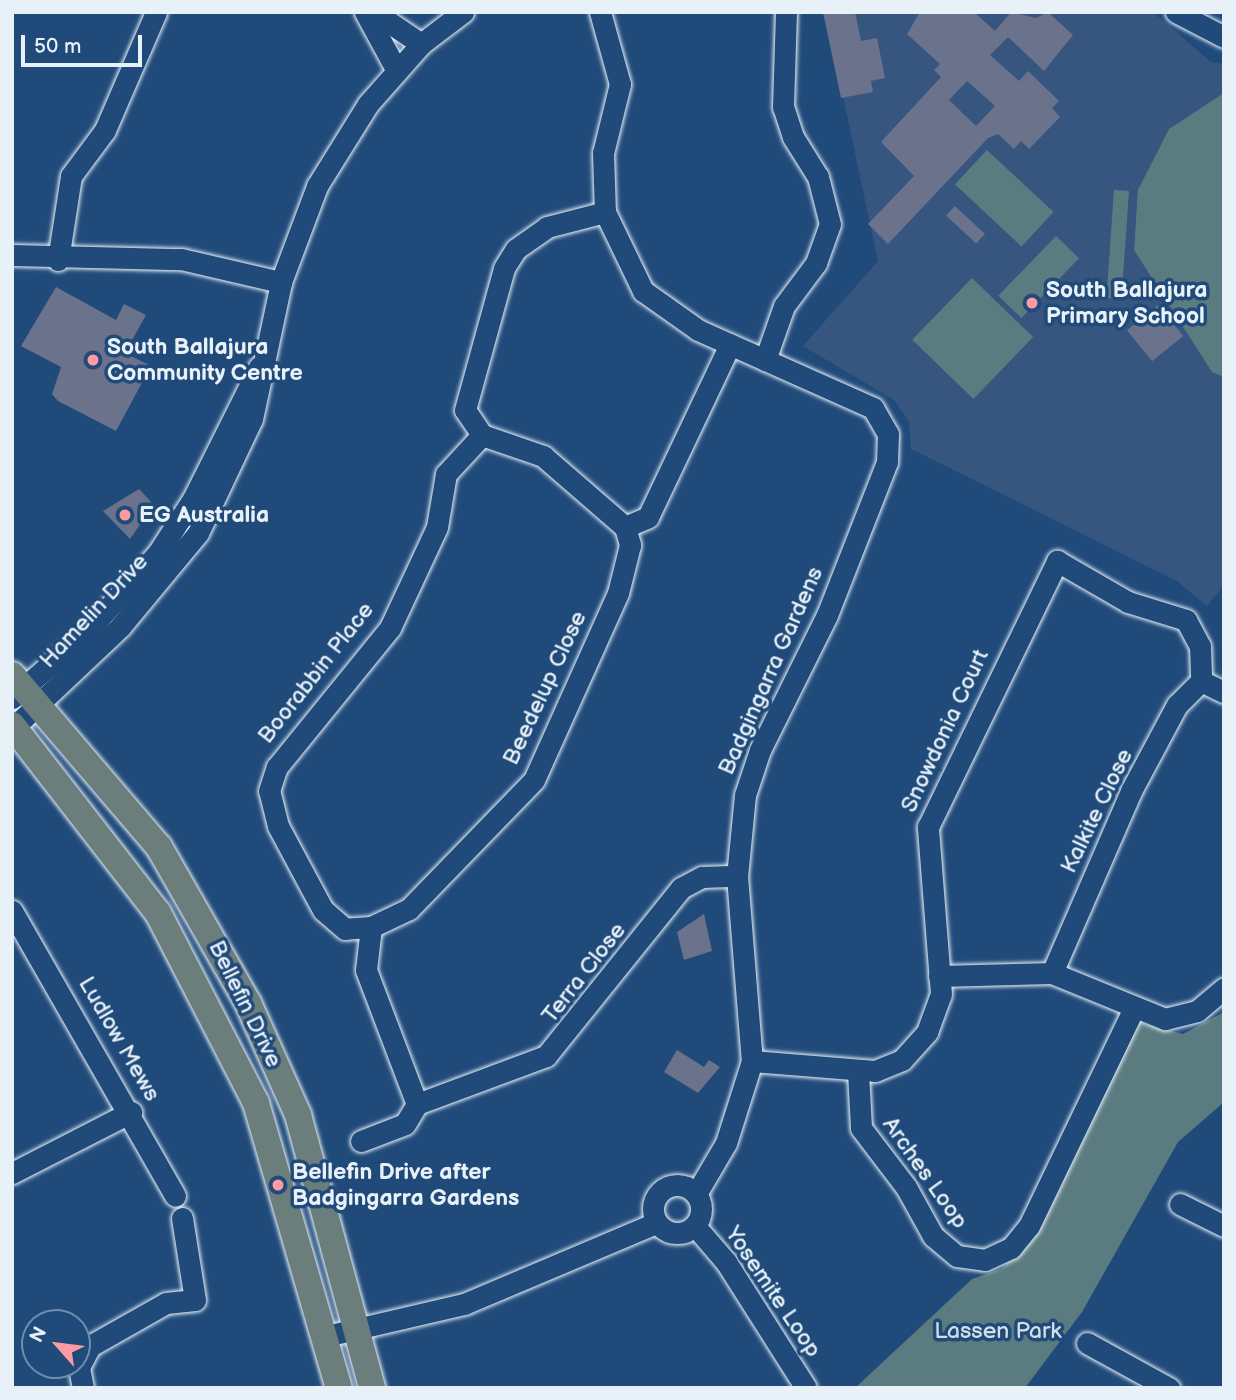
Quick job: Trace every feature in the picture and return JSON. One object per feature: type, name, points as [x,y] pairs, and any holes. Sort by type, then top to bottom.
[{"type":"main road","name":"Bellefin Drive","points":[[22,691],[159,847],[248,1003],[298,1115],[358,1327],[372,1388]]},
{"type":"main road","name":"Bellefin Drive","points":[[13,726],[158,913],[256,1103],[339,1388]]},
{"type":"street","points":[[58,260],[71,176],[105,130],[156,12]]},
{"type":"street","points":[[365,12],[397,71]]},
{"type":"street","points":[[374,12],[421,44]]},
{"type":"street","name":"Badgingarra Gardens","points":[[600,12],[620,84],[603,153],[605,212],[617,248],[653,302],[730,345],[873,408],[883,420],[889,449],[827,615],[760,750],[746,795],[737,876],[752,1061],[726,1143],[696,1194]]},
{"type":"street","points":[[765,360],[785,306],[816,263],[830,224],[818,177],[793,138],[783,107],[790,25],[786,12]]},
{"type":"street","points":[[1176,12],[1224,37]]},
{"type":"street","name":"Hamelin Drive","points":[[13,726],[22,691],[135,583],[170,536],[259,367],[281,282],[317,186],[397,71],[421,44],[454,15]]},
{"type":"street","points":[[605,212],[547,227],[516,250],[504,268],[464,410],[482,435],[543,456],[569,472],[625,527],[648,517],[693,431],[730,345]]},
{"type":"street","points":[[12,255],[58,260],[108,254],[181,259],[281,282]]},
{"type":"street","name":"Boorabbin Place","points":[[371,927],[345,929],[323,911],[310,876],[278,826],[269,792],[277,767],[390,628],[437,527],[446,474],[482,435]]},
{"type":"street","name":"Beedelup Close","points":[[371,927],[409,909],[438,884],[471,839],[534,780],[618,593],[630,545],[625,527]]},
{"type":"street","name":"Snowdonia Court","points":[[752,1061],[858,1072],[889,1068],[916,1048],[936,1015],[939,976],[928,827],[1056,561],[1128,602],[1186,620],[1200,646],[1201,681]]},
{"type":"street","points":[[1201,681],[1224,692]]},
{"type":"street","name":"Kalkite Close","points":[[1052,973],[1131,791],[1177,705],[1201,681]]},
{"type":"street","name":"Terra Close","points":[[361,1141],[405,1124],[417,1104],[546,1056],[681,888],[702,877],[737,876]]},
{"type":"street","name":"Ludlow Mews","points":[[12,911],[131,1112],[175,1196]]},
{"type":"street","points":[[371,927],[366,970],[390,1025],[417,1104]]},
{"type":"street","points":[[939,976],[1052,973],[1165,1019],[1186,1016],[1224,988]]},
{"type":"street","name":"Arches Loop","points":[[858,1072],[861,1128],[906,1187],[933,1237],[957,1264],[985,1260],[1020,1239],[1135,1007]]},
{"type":"street","points":[[12,1173],[131,1112]]},
{"type":"street","points":[[682,1185],[696,1194],[701,1210],[695,1226],[670,1233],[656,1223],[654,1199],[666,1187],[682,1185]]},
{"type":"street","points":[[1180,1204],[1224,1226]]},
{"type":"street","points":[[83,1388],[79,1367],[90,1346],[166,1303],[195,1300],[182,1218]]},
{"type":"street","points":[[326,1336],[464,1304],[656,1223]]},
{"type":"street","name":"Yosemite Loop","points":[[695,1226],[726,1262],[799,1386]]},
{"type":"street","points":[[1087,1343],[1169,1388]]},
{"type":"shaded area","name":"South Ballajura Primary School","points":[[825,12],[1153,12],[1211,62],[1224,64],[1224,585],[1207,606],[1177,581],[911,449],[909,422],[894,400],[803,346],[878,261]]},
{"type":"green space","points":[[1224,93],[1224,377],[1212,372],[1134,250],[1138,190],[1169,129]]},
{"type":"green space","points":[[987,150],[1054,212],[1021,246],[955,184]]},
{"type":"green space","points":[[1114,190],[1129,191],[1121,299],[1106,298]]},
{"type":"green space","points":[[1056,236],[1079,258],[1021,318],[998,296]]},
{"type":"green space","points":[[972,278],[1033,337],[973,399],[912,340]]},
{"type":"green space","name":"Lassen Park","points":[[1224,1012],[1224,1102],[1178,1142],[1082,1312],[1025,1388],[855,1388],[972,1279],[1001,1269],[1033,1239],[1137,1022],[1183,1034]]},
{"type":"building","points":[[823,12],[855,12],[861,41],[877,38],[885,78],[871,81],[873,92],[841,98]]},
{"type":"building","points":[[920,12],[974,12],[995,31],[1011,12],[1036,18],[1048,12],[1073,35],[1044,71],[1008,37],[990,55],[1019,81],[1028,71],[1059,101],[1052,108],[1060,117],[1029,149],[1021,141],[1014,149],[998,134],[988,138],[888,244],[868,224],[914,176],[881,142],[941,77],[934,70],[940,64],[907,34]],"holes":[[[967,81],[995,106],[976,126],[949,100]]]},
{"type":"building","points":[[955,206],[985,234],[976,243],[946,216]]},
{"type":"building","name":"South Ballajura Community Centre","points":[[56,287],[116,320],[124,304],[146,315],[125,353],[151,366],[116,431],[58,401],[52,394],[61,367],[21,346]]},
{"type":"building","points":[[1158,305],[1183,336],[1152,361],[1127,330]]},
{"type":"building","name":"EG Australia","points":[[139,489],[154,505],[130,539],[103,511]]},
{"type":"building","points":[[704,914],[712,951],[684,960],[677,932]]},
{"type":"building","points":[[677,1050],[704,1067],[709,1060],[720,1067],[698,1093],[664,1072]]},
{"type":"place","name":"South Ballajura Primary School","points":[[1032,303]]},
{"type":"place","name":"South Ballajura Community Centre","points":[[93,360]]},
{"type":"place","name":"EG Australia","points":[[125,515]]},
{"type":"place","name":"Bellefin Drive after Badgingarra Gardens","points":[[278,1185]]}]
